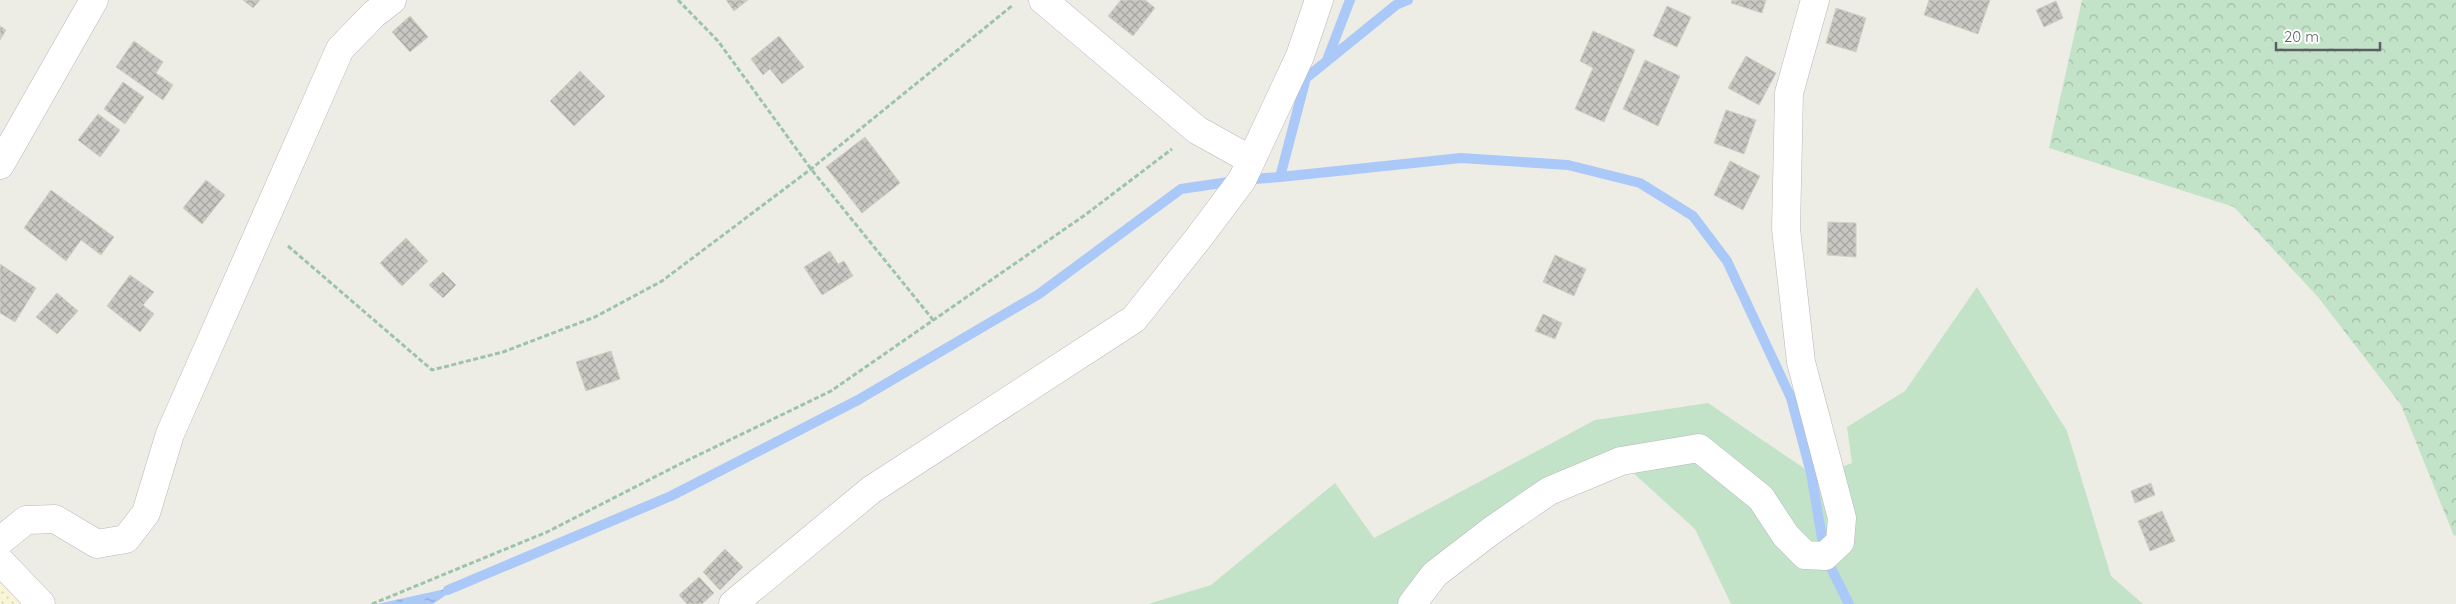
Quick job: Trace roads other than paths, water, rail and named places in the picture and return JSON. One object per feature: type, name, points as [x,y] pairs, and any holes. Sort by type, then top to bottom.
[{"type":"street","points":[[0,166],[94,0]]},
{"type":"street","points":[[0,541],[26,520],[55,519],[97,544],[126,539],[146,513],[170,434],[340,49],[374,14],[392,0]]},
{"type":"street","points":[[1043,0],[1196,130],[1251,160]]},
{"type":"street","points":[[733,604],[871,490],[1134,319],[1242,180],[1300,56],[1320,0]]},
{"type":"street","points":[[1412,604],[1436,574],[1491,531],[1549,490],[1620,461],[1699,448],[1761,498],[1786,536],[1805,555],[1825,556],[1840,542],[1842,518],[1802,362],[1786,229],[1788,93],[1815,0]]},
{"type":"street","points":[[0,561],[41,604]]},
{"type":"water","points":[[459,586],[433,604],[377,604]]},
{"type":"waterway","points":[[1327,60],[1350,0]]},
{"type":"waterway","points":[[448,590],[671,496],[858,400],[1039,294],[1181,189],[1242,180],[1280,177],[1306,78],[1396,5],[1408,0]]},
{"type":"waterway","points":[[1280,177],[1461,158],[1568,165],[1640,183],[1693,216],[1727,261],[1791,398],[1811,473],[1825,556],[1849,604]]}]
